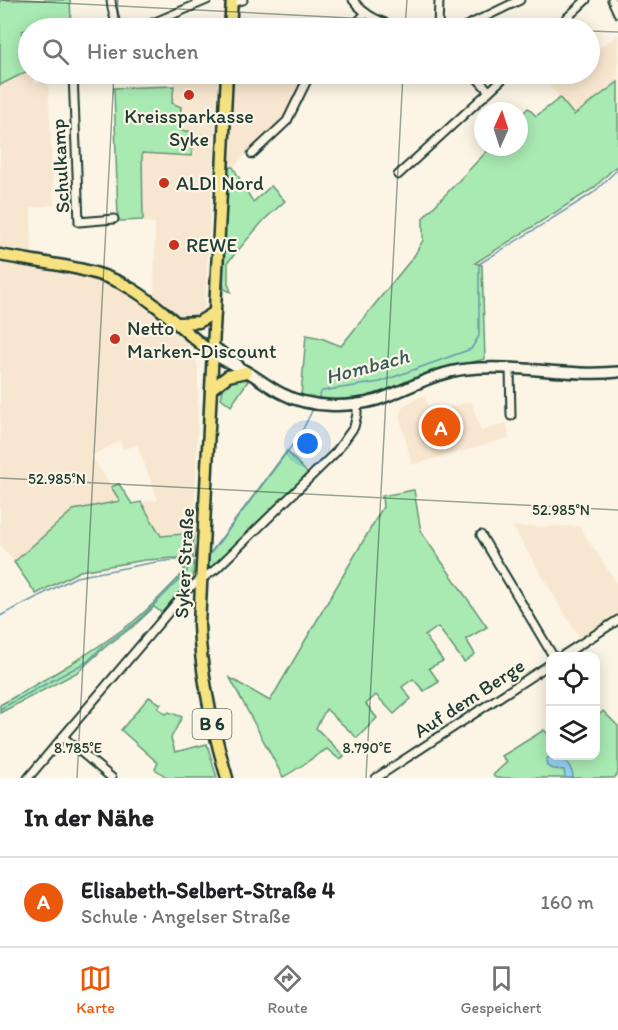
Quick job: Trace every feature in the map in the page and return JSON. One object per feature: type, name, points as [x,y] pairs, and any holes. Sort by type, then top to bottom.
[{"type":"main road","points":[[232,18],[235,1]]},
{"type":"main road","name":"B 6","points":[[213,349],[226,84]]},
{"type":"main road","points":[[0,255],[94,273],[111,279],[132,289],[243,370],[285,396],[314,403],[336,405],[376,400],[444,373],[459,370],[618,372]]},
{"type":"main road","points":[[180,325],[199,322],[215,312]]},
{"type":"main road","name":"Syker Straße","points":[[213,349],[199,625],[201,668],[211,723],[227,778]]},
{"type":"main road","points":[[211,388],[228,376],[243,370]]},
{"type":"street","points":[[111,0],[115,18]]},
{"type":"street","points":[[165,18],[207,0]]},
{"type":"street","points":[[352,0],[374,18]]},
{"type":"street","points":[[438,18],[439,0]]},
{"type":"street","points":[[483,18],[520,0]]},
{"type":"street","points":[[567,18],[586,0]]},
{"type":"street","points":[[612,0],[618,13]]},
{"type":"street","points":[[361,18],[366,13]]},
{"type":"street","name":"Schulkamp","points":[[73,84],[79,222],[114,219]]},
{"type":"street","points":[[252,154],[286,121],[305,84]]},
{"type":"street","points":[[482,84],[489,91]]},
{"type":"street","points":[[398,176],[496,84]]},
{"type":"street","points":[[510,369],[511,416]]},
{"type":"street","points":[[28,778],[189,588],[216,569],[336,452],[354,427],[357,403]]},
{"type":"street","points":[[481,535],[550,652]]},
{"type":"street","points":[[570,652],[618,620]]},
{"type":"street","name":"Auf dem Berge","points":[[376,778],[546,667]]},
{"type":"street","points":[[63,737],[112,778]]},
{"type":"shaded area","points":[[618,34],[618,82],[574,115],[549,85],[600,84],[600,48]]},
{"type":"shaded area","points":[[18,76],[18,84],[48,84],[54,205],[31,208],[32,256],[100,268],[118,274],[139,286],[130,295],[192,347],[198,366],[194,533],[161,536],[141,502],[158,500],[137,445],[123,449],[120,441],[91,456],[121,501],[73,510],[14,562],[0,545],[0,85]]},
{"type":"shaded area","points":[[174,84],[219,84],[205,303],[203,310],[196,318],[183,318],[154,295],[155,223],[143,222],[141,153],[192,156],[179,131],[172,103]]},
{"type":"shaded area","points":[[234,84],[300,84],[285,119],[233,167],[227,167]]},
{"type":"shaded area","points":[[423,395],[432,413],[471,401],[481,431],[507,423],[509,438],[412,465],[399,415],[403,406]]},
{"type":"shaded area","points":[[579,526],[618,585],[618,613],[579,638],[513,527]]},
{"type":"green space","points":[[0,0],[70,0],[71,18],[18,18],[18,76],[0,85]]},
{"type":"green space","points":[[618,82],[618,169],[615,167],[594,188],[475,263],[482,265],[485,359],[442,369],[371,395],[340,400],[301,396],[306,335],[341,346],[414,256],[423,240],[423,218],[482,156],[528,156],[528,108],[536,116],[560,98],[574,115]]},
{"type":"green space","points":[[174,86],[172,103],[181,107],[179,130],[194,132],[192,156],[142,153],[143,220],[120,221],[118,219],[114,88]]},
{"type":"green space","points":[[227,167],[233,167],[253,202],[271,186],[285,201],[264,220],[228,262],[228,283],[231,292],[224,289],[222,273]]},
{"type":"green space","points":[[245,379],[248,381],[231,406],[221,398],[224,386],[228,382]]},
{"type":"green space","points":[[287,451],[309,475],[216,566],[210,570],[207,569],[208,556]]},
{"type":"green space","points":[[119,484],[132,504],[141,502],[161,536],[194,533],[193,557],[145,560],[80,571],[36,594],[14,562],[73,510],[120,501],[111,487]]},
{"type":"green space","points":[[414,490],[421,532],[487,627],[466,639],[475,654],[464,662],[438,627],[425,636],[443,661],[429,668],[439,682],[424,691],[413,679],[402,687],[411,699],[394,714],[376,695],[366,704],[377,718],[357,738],[326,709],[316,728],[344,756],[340,760],[327,749],[283,777],[230,678],[270,701],[383,507],[382,496]]},
{"type":"green space","points":[[194,562],[193,578],[162,613],[154,607],[78,672],[0,713],[0,705],[85,655],[134,621],[184,572],[184,565],[180,563]]},
{"type":"green space","points":[[149,697],[161,704],[158,708],[166,714],[169,712],[182,717],[171,738],[175,752],[207,744],[217,778],[164,778],[165,776],[155,769],[158,763],[121,730]]},
{"type":"green space","points":[[603,711],[618,726],[618,774],[614,778],[496,778],[493,775],[507,762],[502,756],[544,730],[546,732],[546,760],[600,760],[600,714]]},
{"type":"water","points":[[546,760],[565,761],[571,770],[572,778],[565,778],[564,770],[547,766]]},
{"type":"waterway","name":"Hombach","points":[[317,400],[322,391],[380,382],[471,349],[479,336],[479,264],[593,193],[618,169]]},
{"type":"waterway","name":"Hombach","points":[[208,557],[300,435],[314,407]]},
{"type":"waterway","name":"Hombach","points":[[0,616],[76,577],[156,562],[197,558]]},
{"type":"waterway","points":[[0,709],[88,661],[103,646],[138,621],[187,572],[187,561]]},
{"type":"place","name":"Kreissparkasse Syke","points":[[189,95]]},
{"type":"place","name":"ALDI Nord","points":[[164,183]]},
{"type":"place","name":"REWE","points":[[174,245]]},
{"type":"place","name":"Netto Marken-Discount","points":[[115,339]]},
{"type":"place","name":"Elisabeth-Selbert-Straße 4","points":[[441,427]]}]
